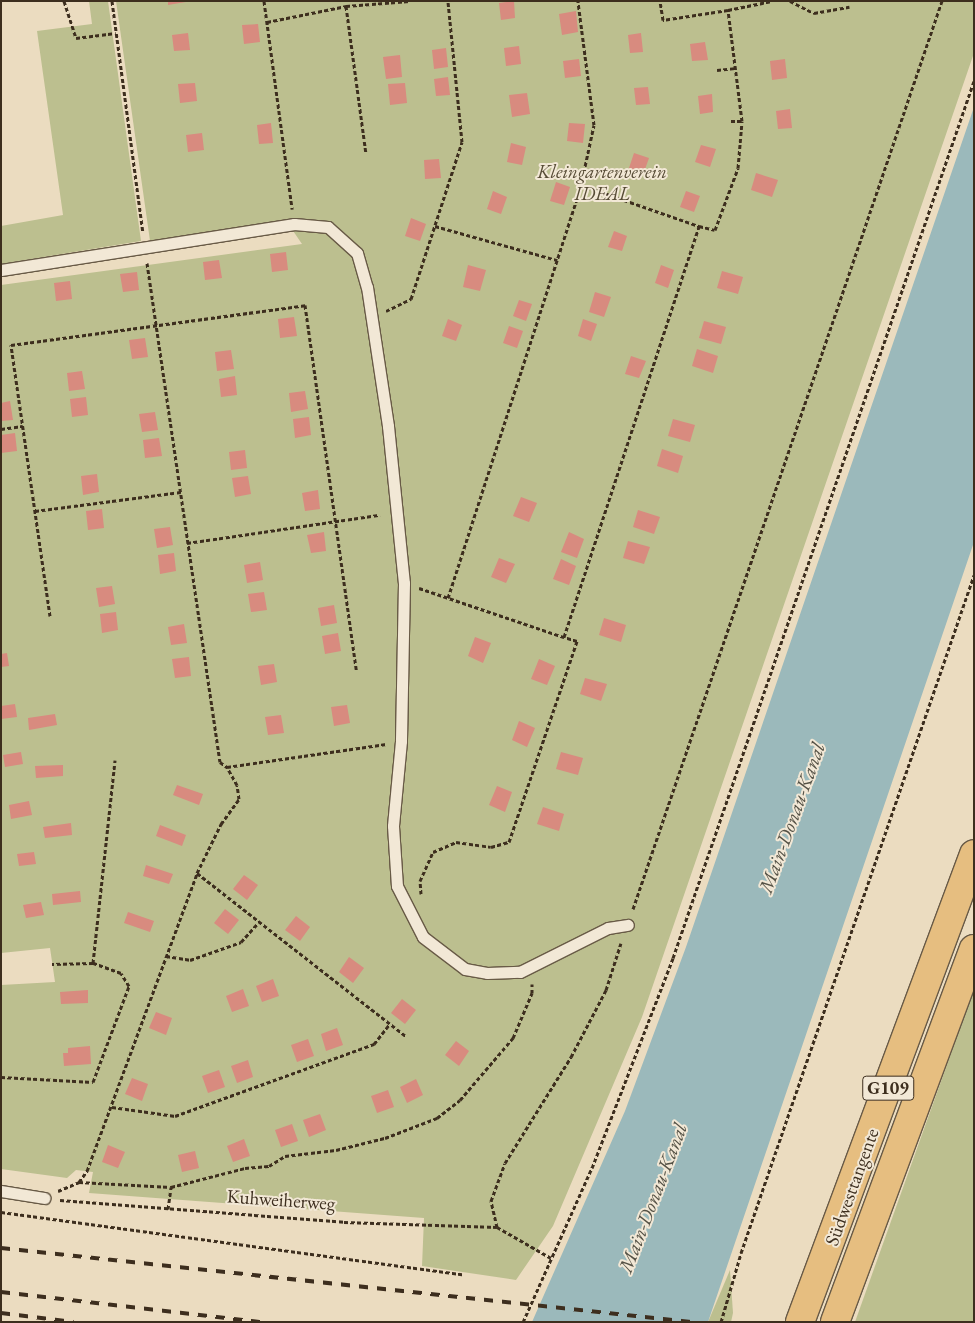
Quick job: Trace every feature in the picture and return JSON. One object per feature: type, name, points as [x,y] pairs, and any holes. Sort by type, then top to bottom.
[{"type":"highway","name":"Südwesttangente","points":[[800,1322],[974,854]]},
{"type":"highway","name":"Südwesttangente","points":[[835,1322],[974,950]]},
{"type":"lane","points":[[1,270],[145,245],[294,224],[328,227],[357,253],[371,319],[398,513],[404,583],[401,741],[393,826],[397,886],[423,937],[465,969],[487,973],[520,972],[608,928],[628,925]]},
{"type":"lane","points":[[1,1191],[44,1198]]},
{"type":"path","points":[[64,1],[76,38],[116,33]]},
{"type":"path","points":[[79,1182],[87,1171],[112,1107],[197,873],[221,824],[239,799],[236,785],[227,767],[220,762],[217,750],[112,1]]},
{"type":"path","points":[[264,1],[294,224]]},
{"type":"path","points":[[267,22],[346,6],[409,1]]},
{"type":"path","points":[[371,319],[411,299],[462,142],[448,1]]},
{"type":"path","points":[[448,598],[581,185],[594,125],[578,1]]},
{"type":"path","points":[[660,1],[663,20],[772,1]]},
{"type":"path","points":[[790,1],[814,13],[849,7]]},
{"type":"path","points":[[497,1227],[491,1200],[505,1163],[570,1057],[606,990],[942,1]]},
{"type":"path","points":[[346,6],[366,154]]},
{"type":"path","points":[[581,185],[715,230],[738,168],[742,121],[728,10]]},
{"type":"path","points":[[717,70],[736,68]]},
{"type":"path","points":[[523,1322],[592,1168],[673,958],[974,81]]},
{"type":"path","points":[[730,121],[742,121]]},
{"type":"path","points":[[435,226],[557,260]]},
{"type":"path","points":[[564,637],[699,226]]},
{"type":"path","points":[[50,616],[12,345],[306,305],[356,670]]},
{"type":"path","points":[[1,429],[23,426]]},
{"type":"path","points":[[35,511],[181,492]]},
{"type":"path","points":[[188,543],[334,520],[398,513]]},
{"type":"path","points":[[721,1322],[741,1253],[974,575]]},
{"type":"path","points":[[404,583],[577,641],[509,842],[491,847],[456,842],[433,852],[420,881],[421,900]]},
{"type":"path","points":[[227,767],[401,741]]},
{"type":"path","points":[[92,963],[115,760]]},
{"type":"path","points":[[197,873],[388,1024],[406,1036]]},
{"type":"path","points":[[166,956],[190,960],[241,942],[259,922]]},
{"type":"path","points":[[1,1077],[93,1082],[129,986],[121,973],[92,963],[52,964]]},
{"type":"path","points":[[44,1198],[79,1182],[171,1187],[245,1168],[269,1166],[285,1156],[336,1150],[386,1138],[437,1118],[460,1100],[513,1038],[532,993],[532,967]]},
{"type":"path","points":[[112,1107],[175,1116],[374,1044],[388,1024]]},
{"type":"path","points":[[168,1209],[171,1187]]},
{"type":"path","name":"Kuhweiherweg","points":[[44,1198],[344,1222],[497,1227],[552,1258]]},
{"type":"path","points":[[1,1212],[464,1275]]},
{"type":"green space","points":[[89,1],[108,1],[141,241],[1,264],[1,226],[63,215],[37,31],[92,24]]},
{"type":"green space","name":"Kleingartenverein IDEAL","points":[[116,1],[974,1],[974,53],[642,1017],[553,1226],[516,1280],[422,1266],[424,1218],[89,1193],[93,1172],[76,1170],[67,1178],[1,1169],[1,985],[55,982],[50,948],[1,953],[1,285],[302,244],[287,222],[150,241]]},
{"type":"green space","points":[[974,989],[974,1322],[855,1322]]},
{"type":"green space","points":[[730,1270],[733,1313],[731,1322],[708,1322]]},
{"type":"water","name":"Main-Donau-Kanal","points":[[974,107],[974,542],[708,1322],[532,1322],[625,1111],[686,947]]},
{"type":"building","points":[[168,1],[186,1],[186,2],[168,5]]},
{"type":"building","points":[[514,1],[515,18],[501,20],[499,3]]},
{"type":"building","points":[[576,11],[578,32],[562,35],[559,14]]},
{"type":"building","points":[[258,24],[260,42],[244,44],[242,25]]},
{"type":"building","points":[[188,33],[190,50],[174,51],[172,35]]},
{"type":"building","points":[[641,33],[643,52],[630,53],[628,35]]},
{"type":"building","points":[[705,42],[708,60],[692,61],[690,44]]},
{"type":"building","points":[[519,46],[521,64],[506,66],[504,48]]},
{"type":"building","points":[[446,48],[448,67],[434,69],[432,50]]},
{"type":"building","points":[[400,55],[402,77],[386,79],[383,57]]},
{"type":"building","points":[[579,59],[581,76],[565,78],[563,61]]},
{"type":"building","points":[[785,59],[787,78],[772,80],[770,61]]},
{"type":"building","points":[[448,77],[450,95],[436,96],[434,79]]},
{"type":"building","points":[[195,83],[197,101],[180,103],[178,84]]},
{"type":"building","points":[[405,83],[407,103],[390,105],[388,84]]},
{"type":"building","points":[[648,87],[650,104],[636,105],[634,88]]},
{"type":"building","points":[[527,93],[530,114],[512,117],[509,95]]},
{"type":"building","points":[[712,94],[713,112],[700,114],[698,96]]},
{"type":"building","points":[[790,109],[792,128],[778,129],[776,111]]},
{"type":"building","points":[[271,123],[273,143],[259,144],[257,125]]},
{"type":"building","points":[[569,123],[585,124],[583,143],[567,141]]},
{"type":"building","points":[[202,133],[204,150],[188,152],[186,135]]},
{"type":"building","points":[[511,143],[526,147],[522,165],[507,162]]},
{"type":"building","points":[[701,145],[716,149],[710,167],[695,162]]},
{"type":"building","points":[[634,153],[649,158],[643,175],[628,171]]},
{"type":"building","points":[[439,159],[441,178],[425,179],[424,160]]},
{"type":"building","points":[[756,173],[778,180],[772,197],[751,190]]},
{"type":"building","points":[[556,182],[570,187],[564,205],[550,201]]},
{"type":"building","points":[[493,191],[507,197],[501,214],[487,209]]},
{"type":"building","points":[[686,191],[700,196],[694,212],[680,207]]},
{"type":"building","points":[[411,218],[426,224],[420,241],[405,236]]},
{"type":"building","points":[[614,231],[627,236],[622,251],[608,247]]},
{"type":"building","points":[[286,252],[288,270],[272,272],[270,254]]},
{"type":"building","points":[[219,260],[222,278],[205,280],[203,262]]},
{"type":"building","points":[[468,265],[486,270],[480,291],[463,287]]},
{"type":"building","points":[[661,265],[674,270],[668,288],[655,283]]},
{"type":"building","points":[[722,271],[743,277],[738,294],[717,288]]},
{"type":"building","points":[[137,272],[139,290],[123,292],[120,274]]},
{"type":"building","points":[[70,281],[72,299],[56,301],[54,283]]},
{"type":"building","points":[[595,292],[611,297],[604,317],[589,312]]},
{"type":"building","points":[[519,300],[532,304],[526,321],[513,316]]},
{"type":"building","points":[[294,317],[297,336],[280,338],[278,319]]},
{"type":"building","points":[[448,319],[462,325],[456,341],[442,336]]},
{"type":"building","points":[[583,319],[597,324],[591,341],[578,336]]},
{"type":"building","points":[[704,321],[726,327],[721,344],[699,338]]},
{"type":"building","points":[[509,326],[523,331],[517,348],[503,343]]},
{"type":"building","points":[[145,338],[148,357],[132,359],[129,340]]},
{"type":"building","points":[[697,349],[718,356],[713,373],[692,366]]},
{"type":"building","points":[[231,350],[234,369],[217,371],[215,352]]},
{"type":"building","points":[[631,356],[646,361],[639,378],[625,374]]},
{"type":"building","points":[[82,371],[85,389],[69,391],[67,373]]},
{"type":"building","points":[[235,376],[237,395],[221,397],[219,379]]},
{"type":"building","points":[[305,391],[308,409],[291,412],[289,393]]},
{"type":"building","points":[[86,397],[88,415],[72,417],[70,399]]},
{"type":"building","points":[[10,401],[13,420],[1,421],[1,403]]},
{"type":"building","points":[[155,412],[158,430],[142,432],[139,414]]},
{"type":"building","points":[[309,417],[311,435],[295,438],[293,419]]},
{"type":"building","points":[[673,419],[695,425],[690,442],[668,436]]},
{"type":"building","points":[[15,433],[17,451],[1,453],[1,435]]},
{"type":"building","points":[[159,438],[162,456],[145,458],[143,440]]},
{"type":"building","points":[[662,449],[683,456],[678,473],[657,466]]},
{"type":"building","points":[[245,450],[247,468],[231,470],[229,452]]},
{"type":"building","points":[[97,474],[99,492],[83,495],[81,476]]},
{"type":"building","points":[[248,476],[251,494],[235,497],[232,478]]},
{"type":"building","points":[[318,490],[320,509],[305,511],[302,493]]},
{"type":"building","points":[[521,497],[537,503],[529,522],[513,516]]},
{"type":"building","points":[[102,509],[104,528],[88,530],[86,511]]},
{"type":"building","points":[[638,510],[660,517],[654,534],[633,527]]},
{"type":"building","points":[[170,527],[173,545],[157,548],[154,529]]},
{"type":"building","points":[[324,532],[326,551],[311,553],[307,535]]},
{"type":"building","points":[[569,532],[584,539],[577,558],[561,552]]},
{"type":"building","points":[[628,541],[650,547],[644,564],[623,558]]},
{"type":"building","points":[[174,553],[176,571],[160,574],[158,555]]},
{"type":"building","points":[[499,558],[515,564],[506,583],[491,577]]},
{"type":"building","points":[[561,559],[576,566],[569,585],[553,579]]},
{"type":"building","points":[[260,562],[263,580],[247,583],[244,565]]},
{"type":"building","points":[[112,586],[115,604],[99,607],[96,588]]},
{"type":"building","points":[[264,592],[267,610],[251,612],[248,594]]},
{"type":"building","points":[[334,605],[337,623],[321,626],[318,608]]},
{"type":"building","points":[[116,612],[118,630],[102,633],[100,614]]},
{"type":"building","points":[[604,618],[626,625],[621,642],[599,635]]},
{"type":"building","points":[[184,624],[187,643],[171,645],[168,627]]},
{"type":"building","points":[[338,633],[341,651],[325,654],[322,636]]},
{"type":"building","points":[[475,637],[491,643],[483,663],[468,656]]},
{"type":"building","points":[[7,653],[9,666],[1,667],[1,654]]},
{"type":"building","points":[[189,657],[191,676],[175,678],[172,659]]},
{"type":"building","points":[[539,659],[555,666],[547,685],[531,679]]},
{"type":"building","points":[[274,664],[277,682],[261,685],[258,666]]},
{"type":"building","points":[[585,678],[607,684],[601,701],[580,694]]},
{"type":"building","points":[[15,704],[17,717],[1,719],[1,706]]},
{"type":"building","points":[[347,705],[350,723],[334,726],[331,707]]},
{"type":"building","points":[[55,714],[57,725],[29,730],[28,718]]},
{"type":"building","points":[[281,715],[284,733],[268,735],[265,717]]},
{"type":"building","points":[[519,721],[535,728],[527,747],[512,740]]},
{"type":"building","points":[[21,752],[23,764],[5,767],[3,755]]},
{"type":"building","points":[[561,752],[583,758],[578,775],[556,769]]},
{"type":"building","points":[[63,765],[63,776],[36,778],[35,766]]},
{"type":"building","points":[[177,785],[203,794],[199,805],[173,795]]},
{"type":"building","points":[[497,786],[512,792],[505,812],[489,805]]},
{"type":"building","points":[[29,801],[32,815],[11,819],[9,805]]},
{"type":"building","points":[[543,807],[564,814],[559,831],[537,824]]},
{"type":"building","points":[[71,823],[72,835],[45,838],[43,827]]},
{"type":"building","points":[[160,825],[186,835],[182,846],[156,836]]},
{"type":"building","points":[[34,852],[36,864],[19,866],[17,854]]},
{"type":"building","points":[[146,865],[173,874],[169,884],[143,876]]},
{"type":"building","points":[[244,875],[258,885],[247,900],[233,889]]},
{"type":"building","points":[[80,891],[81,902],[53,905],[52,894]]},
{"type":"building","points":[[41,902],[44,915],[26,918],[23,905]]},
{"type":"building","points":[[225,909],[239,920],[228,934],[214,923]]},
{"type":"building","points":[[128,912],[154,921],[150,932],[124,923]]},
{"type":"building","points":[[296,916],[310,927],[300,941],[285,930]]},
{"type":"building","points":[[349,957],[364,968],[353,983],[339,972]]},
{"type":"building","points":[[273,979],[279,996],[262,1002],[256,986]]},
{"type":"building","points":[[243,989],[249,1006],[232,1012],[226,996]]},
{"type":"building","points":[[88,990],[88,1003],[61,1004],[60,992]]},
{"type":"building","points":[[402,999],[416,1010],[405,1024],[391,1013]]},
{"type":"building","points":[[156,1012],[172,1018],[166,1035],[149,1028]]},
{"type":"building","points":[[337,1028],[343,1045],[326,1051],[321,1034]]},
{"type":"building","points":[[308,1039],[314,1056],[297,1062],[291,1045]]},
{"type":"building","points":[[456,1041],[469,1051],[459,1066],[445,1055]]},
{"type":"building","points":[[90,1046],[91,1064],[64,1066],[63,1053],[68,1053],[68,1048]]},
{"type":"building","points":[[248,1060],[253,1077],[237,1083],[231,1066]]},
{"type":"building","points":[[219,1070],[225,1087],[208,1093],[202,1076]]},
{"type":"building","points":[[132,1078],[148,1084],[142,1101],[125,1094]]},
{"type":"building","points":[[416,1079],[423,1095],[407,1103],[400,1087]]},
{"type":"building","points":[[388,1090],[394,1107],[377,1113],[371,1096]]},
{"type":"building","points":[[320,1114],[326,1130],[309,1137],[303,1120]]},
{"type":"building","points":[[292,1124],[298,1141],[281,1147],[275,1130]]},
{"type":"building","points":[[244,1139],[250,1156],[233,1162],[227,1146]]},
{"type":"building","points":[[108,1145],[125,1152],[118,1168],[102,1162]]},
{"type":"building","points":[[195,1151],[199,1168],[182,1172],[178,1155]]},
{"type":"railway","points":[[1,1248],[691,1322]]},
{"type":"railway","points":[[1,1292],[261,1322]]},
{"type":"railway","points":[[1,1313],[73,1322]]}]
